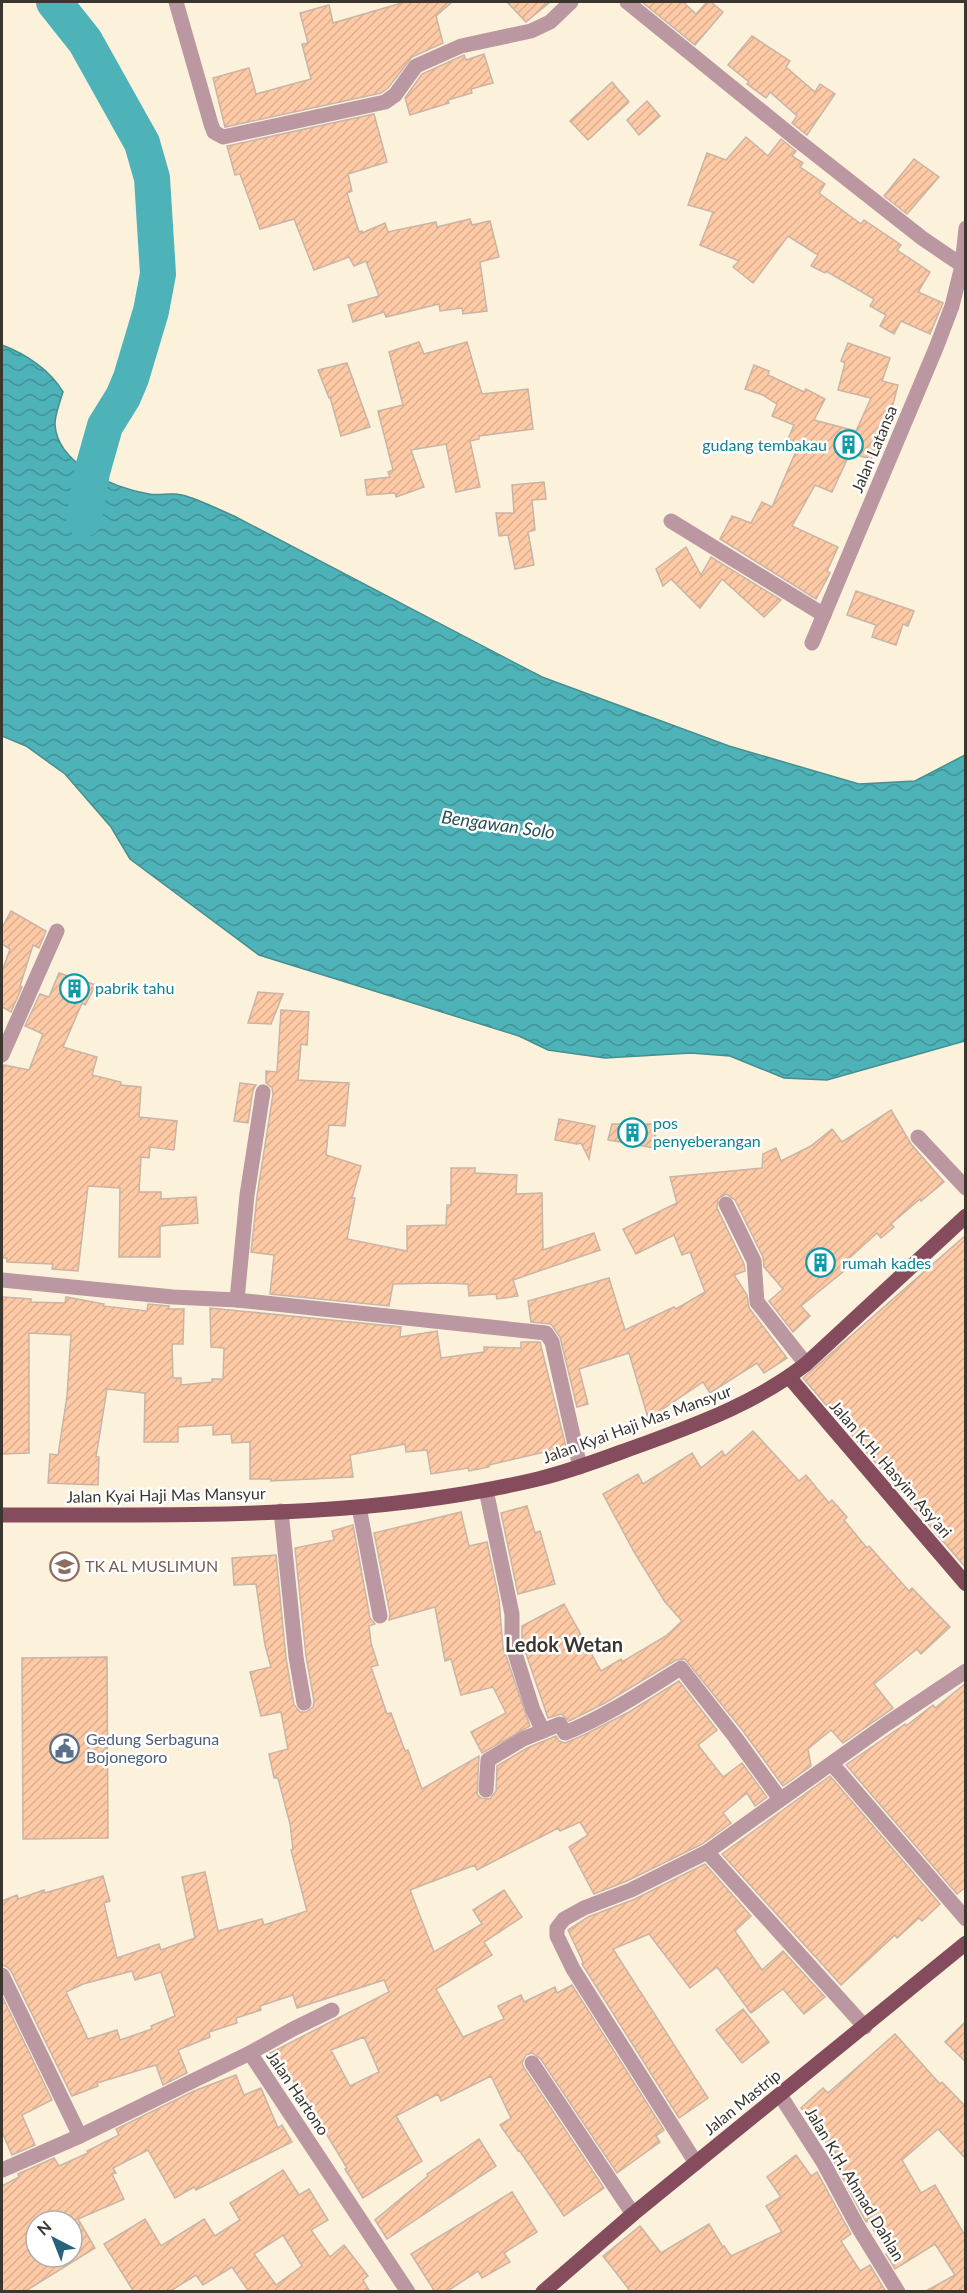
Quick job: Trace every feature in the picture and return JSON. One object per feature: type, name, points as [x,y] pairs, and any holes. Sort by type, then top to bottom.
[{"type":"main road","name":"Jalan Kyai Haji Mas Mansyur","points":[[2,1515],[281,1511],[359,1507],[486,1490],[539,1479],[580,1467],[731,1410],[789,1377],[806,1364],[966,1216]]},
{"type":"main road","name":"Jalan K.H. Hasyim Asy'ari","points":[[789,1377],[966,1584]]},
{"type":"main road","name":"Jalan Mastrip","points":[[543,2292],[633,2214],[966,1943]]},
{"type":"street","points":[[176,2],[211,124],[214,132],[224,137],[385,102],[395,95],[416,66],[461,46],[531,31],[550,22],[571,2]]},
{"type":"street","points":[[627,2],[805,146],[922,238],[964,267]]},
{"type":"street","name":"Jalan Latansa","points":[[812,643],[936,348],[964,267],[966,228]]},
{"type":"street","points":[[670,521],[824,615]]},
{"type":"street","points":[[2,1055],[57,931]]},
{"type":"street","points":[[237,1300],[248,1195],[263,1092]]},
{"type":"street","points":[[918,1137],[966,1188]]},
{"type":"street","points":[[726,1203],[754,1261],[757,1302],[806,1364]]},
{"type":"street","points":[[2,1280],[173,1297],[237,1300],[546,1333],[552,1341],[580,1467]]},
{"type":"street","points":[[486,1490],[512,1614],[512,1644],[533,1710],[543,1731]]},
{"type":"street","points":[[359,1507],[380,1616]]},
{"type":"street","points":[[281,1511],[296,1657],[304,1702]]},
{"type":"street","points":[[486,1790],[488,1760],[523,1739],[560,1724],[564,1733],[576,1729],[681,1668],[780,1799]]},
{"type":"street","points":[[696,2163],[573,1969],[557,1936],[557,1928],[564,1919],[574,1913],[631,1890],[707,1852],[885,1725],[966,1671]]},
{"type":"street","points":[[832,1764],[966,1919]]},
{"type":"street","points":[[707,1852],[865,2027]]},
{"type":"street","points":[[2,1975],[80,2136]]},
{"type":"street","points":[[250,2054],[332,2010]]},
{"type":"street","name":"Jalan Hartono","points":[[2,2170],[80,2136],[250,2054],[408,2292]]},
{"type":"street","points":[[532,2063],[633,2214]]},
{"type":"street","name":"Jalan K.H. Ahmad Dahlan","points":[[780,2095],[823,2162],[858,2227],[898,2292]]},
{"type":"water","name":"Bengawan Solo","points":[[2,345],[37,364],[58,384],[63,392],[55,420],[58,439],[77,463],[90,472],[135,491],[178,494],[234,516],[542,677],[729,746],[859,784],[915,781],[965,755],[965,1041],[827,1080],[784,1078],[730,1056],[691,1053],[605,1058],[548,1050],[519,1036],[259,955],[130,859],[111,827],[65,774],[26,746],[2,736]]},
{"type":"building","points":[[405,2],[452,2],[436,16],[443,43],[412,57],[388,88],[381,93],[225,127],[213,78],[249,68],[256,94],[311,79],[302,44],[308,43],[300,13],[329,5],[333,23]]},
{"type":"building","points":[[507,2],[550,2],[526,22]]},
{"type":"building","points":[[642,2],[683,2],[696,14],[707,2],[711,2],[723,12],[695,45]]},
{"type":"building","points":[[752,36],[790,61],[786,67],[815,92],[820,84],[835,94],[807,135],[792,123],[797,116],[770,92],[766,98],[747,84],[749,82],[728,65]]},
{"type":"building","points":[[484,54],[493,83],[471,89],[472,93],[448,100],[449,103],[410,115],[405,98],[422,74],[464,55],[466,60]]},
{"type":"building","points":[[612,82],[629,102],[588,140],[570,121]]},
{"type":"building","points":[[647,101],[660,116],[639,135],[627,120]]},
{"type":"building","points":[[374,114],[387,162],[348,174],[352,191],[347,193],[359,232],[362,231],[362,233],[385,223],[388,232],[436,222],[437,227],[470,219],[472,225],[490,221],[499,257],[480,262],[487,311],[463,314],[462,308],[440,311],[439,304],[386,317],[384,312],[353,322],[348,305],[379,296],[366,261],[354,266],[349,257],[314,270],[294,219],[260,229],[240,174],[235,175],[227,146]]},
{"type":"building","points":[[746,137],[768,156],[781,139],[796,151],[792,156],[803,163],[800,167],[825,184],[819,193],[861,224],[864,220],[901,245],[897,250],[930,272],[918,292],[943,303],[930,334],[901,321],[894,334],[880,326],[886,315],[870,306],[874,299],[826,271],[825,273],[811,266],[818,255],[788,236],[753,283],[733,267],[739,261],[700,245],[713,212],[688,205],[707,153],[726,160]]},
{"type":"building","points":[[914,159],[939,177],[907,214],[884,196]]},
{"type":"building","points":[[419,342],[424,354],[467,342],[482,394],[528,389],[533,429],[479,436],[479,439],[470,441],[480,487],[456,492],[446,444],[411,450],[424,487],[396,497],[395,493],[367,495],[365,480],[390,477],[388,472],[393,470],[378,411],[403,405],[389,352]]},
{"type":"building","points":[[848,343],[890,358],[882,381],[898,385],[890,416],[892,417],[871,459],[850,453],[832,492],[815,485],[792,526],[838,547],[827,571],[830,573],[816,599],[720,539],[732,516],[751,523],[762,502],[772,507],[799,444],[788,439],[794,425],[772,416],[777,404],[763,395],[745,389],[754,365],[769,371],[768,375],[804,392],[806,389],[825,399],[814,420],[856,431],[871,398],[838,390],[845,363],[841,361]]},
{"type":"building","points":[[347,363],[370,427],[341,436],[330,397],[318,370]]},
{"type":"building","points":[[544,482],[546,499],[532,500],[535,530],[528,532],[534,565],[515,569],[508,535],[499,536],[496,513],[514,513],[512,485]]},
{"type":"building","points":[[686,547],[701,575],[711,557],[781,600],[764,617],[722,579],[700,608],[671,579],[663,586],[656,569]]},
{"type":"building","points":[[856,591],[914,611],[908,626],[903,624],[896,645],[872,637],[876,625],[847,615]]},
{"type":"building","points":[[11,911],[46,931],[39,948],[33,945],[20,986],[22,987],[11,1012],[2,1007],[2,972],[10,949],[2,944],[2,928]]},
{"type":"building","points":[[59,973],[96,985],[85,1005],[82,1003],[63,1047],[97,1057],[92,1075],[121,1082],[121,1085],[141,1087],[139,1117],[177,1121],[174,1150],[150,1147],[149,1158],[141,1157],[139,1192],[161,1192],[161,1199],[196,1197],[198,1223],[160,1226],[160,1257],[119,1257],[120,1188],[88,1186],[78,1271],[52,1269],[53,1264],[7,1262],[7,1258],[2,1258],[2,1077],[4,1065],[29,1070],[43,1034],[25,1026],[40,994],[49,997]]},
{"type":"building","points":[[258,992],[283,994],[271,1024],[248,1023]]},
{"type":"building","points":[[281,1010],[309,1012],[307,1045],[301,1044],[298,1080],[349,1083],[345,1126],[329,1125],[326,1155],[361,1166],[352,1198],[355,1198],[347,1239],[407,1251],[407,1226],[446,1225],[447,1205],[451,1205],[451,1168],[475,1168],[475,1173],[517,1175],[516,1194],[542,1193],[543,1250],[594,1233],[600,1250],[513,1280],[518,1296],[497,1299],[496,1294],[469,1296],[468,1284],[440,1283],[393,1284],[389,1306],[270,1294],[274,1255],[251,1252],[273,1094],[272,1088],[266,1083],[266,1071],[277,1072]]},
{"type":"building","points":[[240,1083],[256,1085],[253,1090],[248,1123],[234,1121]]},
{"type":"building","points":[[891,1110],[911,1144],[944,1182],[891,1224],[894,1227],[881,1238],[877,1233],[845,1262],[849,1267],[801,1306],[810,1316],[793,1332],[769,1301],[783,1289],[764,1267],[763,1257],[735,1200],[726,1194],[718,1199],[717,1208],[744,1264],[745,1271],[734,1275],[747,1295],[749,1308],[787,1358],[764,1373],[757,1363],[710,1393],[703,1382],[663,1409],[664,1414],[648,1418],[629,1353],[579,1369],[588,1404],[577,1407],[560,1337],[551,1324],[531,1322],[528,1301],[609,1278],[625,1330],[674,1307],[676,1309],[705,1292],[690,1252],[682,1255],[674,1235],[636,1254],[623,1229],[677,1203],[670,1177],[762,1168],[763,1154],[776,1148],[781,1161],[811,1146],[832,1129],[842,1142]]},
{"type":"building","points":[[559,1119],[595,1126],[589,1159],[581,1143],[555,1140]]},
{"type":"building","name":"pos penyeberangan","points":[[612,1124],[656,1124],[655,1148],[608,1140]]},
{"type":"building","points":[[966,1235],[966,1568],[803,1378]]},
{"type":"building","points":[[3,1297],[31,1299],[31,1302],[65,1303],[66,1297],[104,1304],[103,1306],[147,1311],[148,1304],[169,1306],[169,1309],[184,1309],[183,1344],[172,1344],[173,1378],[181,1378],[181,1385],[223,1379],[224,1348],[211,1347],[210,1308],[401,1327],[400,1337],[437,1331],[441,1358],[484,1352],[484,1347],[521,1348],[521,1342],[540,1342],[566,1447],[469,1471],[468,1468],[431,1474],[427,1450],[406,1452],[405,1444],[350,1455],[353,1477],[271,1481],[271,1479],[250,1479],[250,1442],[232,1443],[231,1434],[213,1435],[213,1425],[178,1427],[178,1442],[144,1442],[145,1393],[107,1389],[96,1457],[99,1457],[98,1485],[48,1483],[50,1454],[58,1455],[67,1396],[71,1335],[29,1333],[29,1453],[2,1454]]},
{"type":"building","points":[[753,1431],[799,1481],[806,1475],[829,1503],[832,1500],[847,1517],[844,1520],[867,1548],[869,1546],[909,1591],[912,1588],[950,1627],[921,1654],[917,1649],[874,1684],[893,1708],[843,1743],[831,1730],[808,1749],[811,1766],[783,1786],[743,1731],[685,1659],[676,1660],[605,1703],[569,1721],[561,1714],[548,1718],[522,1642],[522,1626],[564,1604],[601,1671],[621,1659],[622,1662],[666,1636],[682,1621],[665,1602],[634,1552],[603,1494],[638,1474],[643,1484],[692,1453],[701,1468],[722,1451],[725,1456]]},
{"type":"building","points":[[527,1506],[535,1533],[540,1531],[555,1584],[518,1594],[501,1513]]},
{"type":"building","points":[[461,1512],[469,1546],[487,1542],[499,1599],[503,1647],[530,1726],[482,1753],[471,1732],[506,1713],[493,1687],[461,1695],[451,1659],[445,1661],[435,1607],[389,1620],[390,1614],[374,1533]]},
{"type":"building","points":[[353,1525],[370,1618],[375,1624],[369,1626],[371,1643],[378,1665],[371,1667],[387,1714],[391,1713],[422,1789],[479,1756],[477,1794],[481,1798],[490,1799],[496,1791],[497,1766],[527,1748],[556,1736],[559,1741],[565,1743],[584,1735],[629,1712],[679,1681],[717,1730],[698,1745],[723,1777],[742,1763],[767,1797],[755,1806],[747,1793],[723,1813],[731,1823],[702,1844],[627,1881],[594,1894],[569,1847],[588,1835],[580,1822],[560,1831],[558,1828],[477,1870],[475,1865],[410,1890],[434,1952],[482,1924],[473,1910],[504,1890],[522,1917],[484,1942],[492,1955],[436,1989],[463,2037],[504,2019],[498,2006],[521,1995],[524,2002],[555,1987],[557,1993],[572,1985],[664,2130],[656,2136],[660,2142],[617,2173],[540,2058],[532,2053],[526,2055],[522,2063],[524,2068],[604,2188],[564,2216],[500,2125],[511,2118],[491,2076],[441,2101],[438,2094],[396,2116],[422,2161],[363,2198],[324,2130],[322,2131],[305,2104],[287,2069],[280,2073],[270,2053],[389,1992],[384,1980],[297,2008],[293,1995],[260,2006],[261,2010],[236,2018],[237,2023],[209,2032],[210,2037],[178,2050],[187,2073],[163,2085],[156,2065],[97,2083],[98,2086],[72,2096],[11,1971],[2,1965],[2,1901],[17,1895],[18,1899],[44,1890],[45,1893],[103,1876],[110,1901],[104,1903],[117,1958],[159,1944],[161,1950],[195,1938],[182,1877],[205,1872],[218,1931],[262,1919],[264,1925],[307,1911],[291,1850],[293,1849],[290,1824],[278,1778],[274,1778],[269,1754],[288,1749],[281,1712],[261,1716],[250,1672],[271,1667],[265,1645],[256,1584],[234,1585],[232,1558],[276,1555],[286,1658],[294,1705],[300,1712],[306,1712],[313,1707],[314,1701],[306,1656],[295,1548],[334,1540],[332,1531]],"holes":[[[132,1971],[135,1980],[161,1972],[175,2016],[151,2026],[152,2029],[120,2040],[117,2030],[88,2039],[66,1992],[83,1984]],[[364,2037],[379,2072],[350,2086],[331,2050]]]},
{"type":"building","name":"Gedung Serbaguna Bojonegoro","points":[[107,1657],[108,1838],[23,1839],[22,1658]]},
{"type":"building","points":[[966,1683],[966,1887],[957,1894],[846,1765],[905,1724],[906,1726],[933,1705],[935,1708]]},
{"type":"building","points":[[830,1776],[940,1904],[922,1921],[919,1918],[897,1938],[895,1935],[841,1985],[722,1854]]},
{"type":"building","points":[[705,1864],[751,1916],[735,1931],[762,1970],[783,1951],[825,1997],[804,2014],[783,1989],[751,2013],[717,1967],[690,1988],[649,1934],[613,1949],[708,2098],[679,2118],[582,1964],[568,1930],[588,1917],[635,1899]]},
{"type":"building","points":[[2,1996],[52,2100],[22,2115],[35,2145],[12,2155],[2,2132]]},
{"type":"building","points":[[743,2009],[769,2042],[742,2063],[716,2030]]},
{"type":"building","points":[[966,2021],[966,2062],[945,2042]]},
{"type":"building","points":[[895,2034],[940,2084],[942,2082],[966,2107],[966,2159],[938,2129],[902,2160],[921,2193],[935,2185],[966,2237],[966,2292],[924,2292],[955,2275],[935,2244],[895,2269],[886,2254],[888,2253],[868,2221],[866,2222],[815,2123],[801,2108],[823,2088],[828,2093]]},
{"type":"building","points":[[236,2075],[244,2095],[261,2088],[278,2128],[282,2125],[292,2142],[196,2190],[194,2187],[175,2198],[148,2150],[113,2168],[116,2173],[112,2174],[124,2199],[84,2216],[84,2209],[24,2209],[24,2269],[61,2269],[24,2292],[2,2292],[2,2186],[19,2177],[18,2174],[54,2158],[59,2166],[88,2153],[87,2151],[119,2135],[116,2129],[194,2091]]},
{"type":"building","points":[[479,2139],[496,2166],[387,2239],[375,2220],[428,2176],[427,2174]]},
{"type":"building","points":[[796,2155],[811,2176],[817,2172],[851,2234],[841,2241],[860,2271],[870,2265],[886,2292],[631,2292],[603,2256],[640,2226],[661,2253],[709,2224],[731,2256],[782,2232],[766,2206],[781,2197],[767,2177]]},
{"type":"building","points":[[283,2170],[299,2195],[309,2189],[328,2220],[311,2230],[330,2257],[344,2245],[368,2276],[363,2280],[370,2292],[249,2292],[232,2267],[203,2285],[196,2275],[169,2292],[134,2292],[104,2244],[145,2219],[161,2246],[204,2219],[215,2236],[240,2220],[230,2203]],"holes":[[[283,2235],[302,2266],[276,2285],[254,2254]]]},
{"type":"building","points":[[512,2192],[537,2232],[504,2253],[510,2262],[482,2278],[478,2271],[446,2292],[435,2292],[411,2254]]},
{"type":"building","points":[[84,2229],[95,2248],[84,2255]]},
{"type":"waterway","points":[[54,2],[85,41],[142,143],[152,178],[158,274],[151,311],[131,378],[123,397],[105,426],[92,472],[84,519]]},
{"type":"place","name":"gudang tembakau","points":[[848,445]]},
{"type":"place","name":"pabrik tahu","points":[[74,988]]},
{"type":"place","name":"pos penyeberangan","points":[[632,1132]]},
{"type":"place","name":"rumah kades","points":[[821,1263]]},
{"type":"place","name":"TK AL MUSLIMUN","points":[[64,1566]]},
{"type":"place","name":"Gedung Serbaguna Bojonegoro","points":[[65,1748]]},
{"type":"district","name":"Ledok Wetan","points":[[564,1645]]}]
